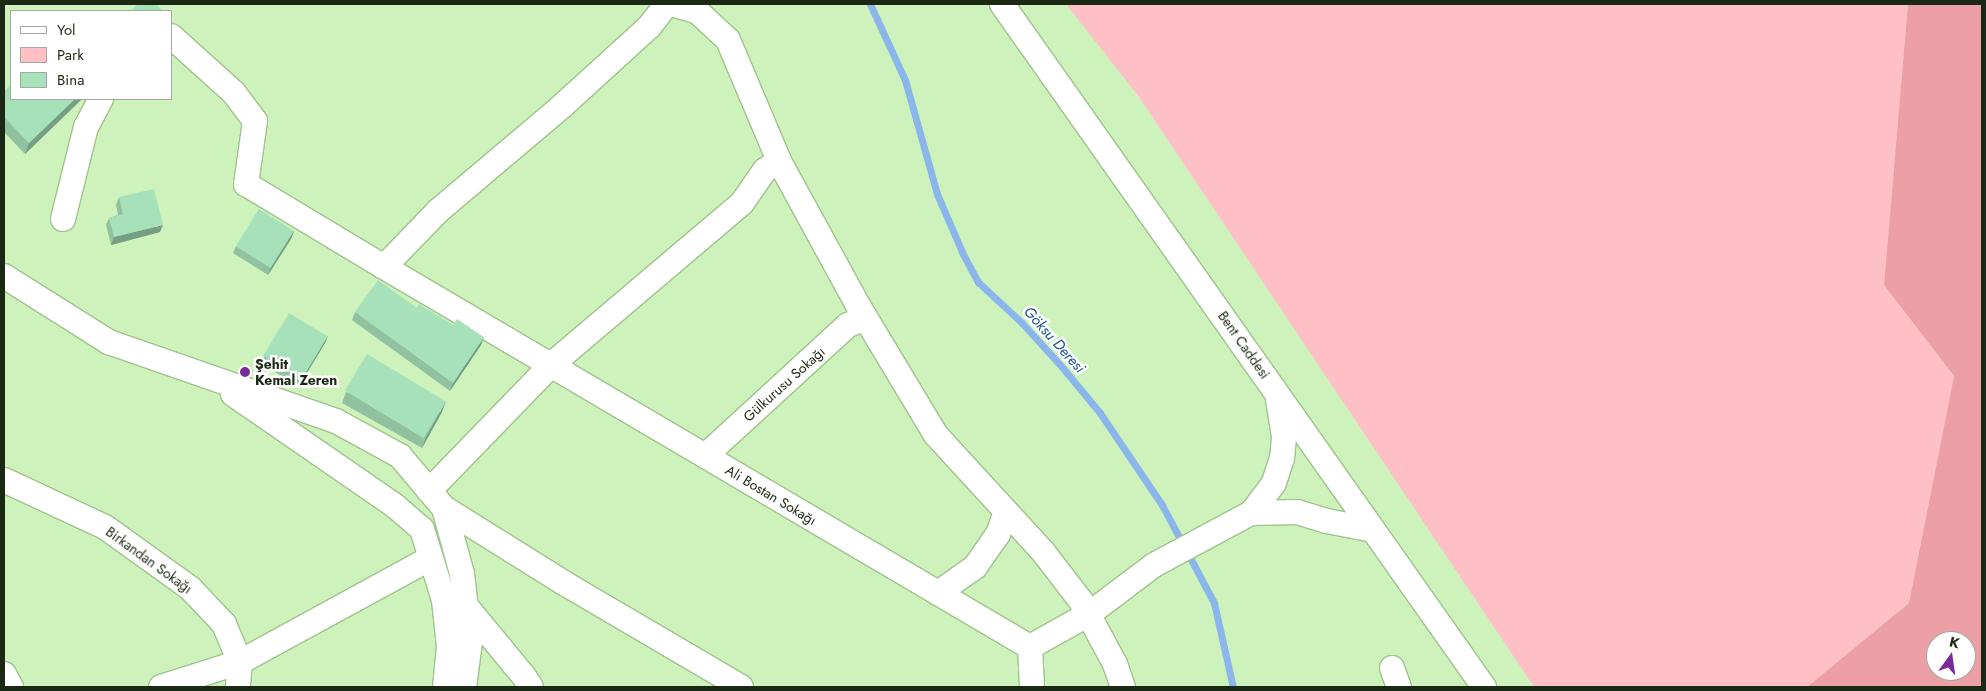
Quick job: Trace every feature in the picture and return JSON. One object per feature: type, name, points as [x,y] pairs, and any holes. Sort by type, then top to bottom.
[{"type":"street","points":[[384,267],[438,211],[562,107],[649,27],[667,4]]},
{"type":"street","points":[[672,4],[698,12],[728,40],[779,161],[866,318],[936,435],[1044,553],[1089,614],[1115,664],[1123,687]]},
{"type":"street","name":"Bent Caddesi","points":[[1002,4],[1484,687]]},
{"type":"street","name":"Ali Bostan Sokağı","points":[[172,37],[234,93],[255,121],[246,184],[1030,648]]},
{"type":"street","points":[[63,219],[86,127],[100,100]]},
{"type":"street","points":[[437,500],[551,365],[742,203],[765,170],[779,161]]},
{"type":"street","points":[[4,276],[109,342],[336,420],[400,456],[437,500],[564,583],[741,687]]},
{"type":"street","name":"Gülkurusu Sokağı","points":[[705,456],[848,325],[866,318]]},
{"type":"street","points":[[200,373],[290,431],[394,505],[422,529],[444,600],[449,647],[445,687]]},
{"type":"street","points":[[1251,514],[1274,483],[1282,458],[1284,437],[1276,392]]},
{"type":"street","name":"Birkandan Sokağı","points":[[4,480],[106,527],[190,588],[224,624],[240,662],[238,687]]},
{"type":"street","points":[[437,500],[462,574],[470,642],[464,687]]},
{"type":"street","points":[[938,593],[975,567],[998,534],[1006,512]]},
{"type":"street","points":[[1032,687],[1030,648],[1089,614],[1154,565],[1251,514],[1297,512],[1327,521],[1373,530]]},
{"type":"street","points":[[161,687],[240,662],[431,558]]},
{"type":"street","points":[[466,606],[523,675],[530,687]]},
{"type":"street","points":[[4,674],[11,687]]},
{"type":"green space","points":[[1066,4],[1908,4],[1884,285],[1954,376],[1909,603],[1807,687],[1534,687],[1139,97]]},
{"type":"shaded area","points":[[1908,4],[1982,4],[1982,687],[1807,687],[1909,603],[1954,376],[1884,285]]},
{"type":"building","points":[[138,4],[156,4],[162,10],[132,10]]},
{"type":"building","points":[[10,85],[10,100],[74,100],[29,143],[4,117],[4,91]]},
{"type":"building","points":[[154,189],[163,225],[114,237],[109,218],[123,214],[119,197]]},
{"type":"building","points":[[259,209],[294,231],[270,268],[236,246]]},
{"type":"building","points":[[378,280],[417,308],[419,304],[453,325],[457,319],[484,337],[453,383],[355,312]]},
{"type":"building","points":[[289,313],[328,336],[302,379],[263,356]]},
{"type":"building","points":[[367,354],[446,401],[424,438],[345,391]]},
{"type":"waterway","name":"Göksu Deresi","points":[[870,4],[905,80],[937,194],[963,254],[978,282],[1022,323],[1100,413],[1162,505],[1214,603],[1233,687]]},
{"type":"place","name":"Şehit Kemal Zeren","points":[[245,372]]}]
